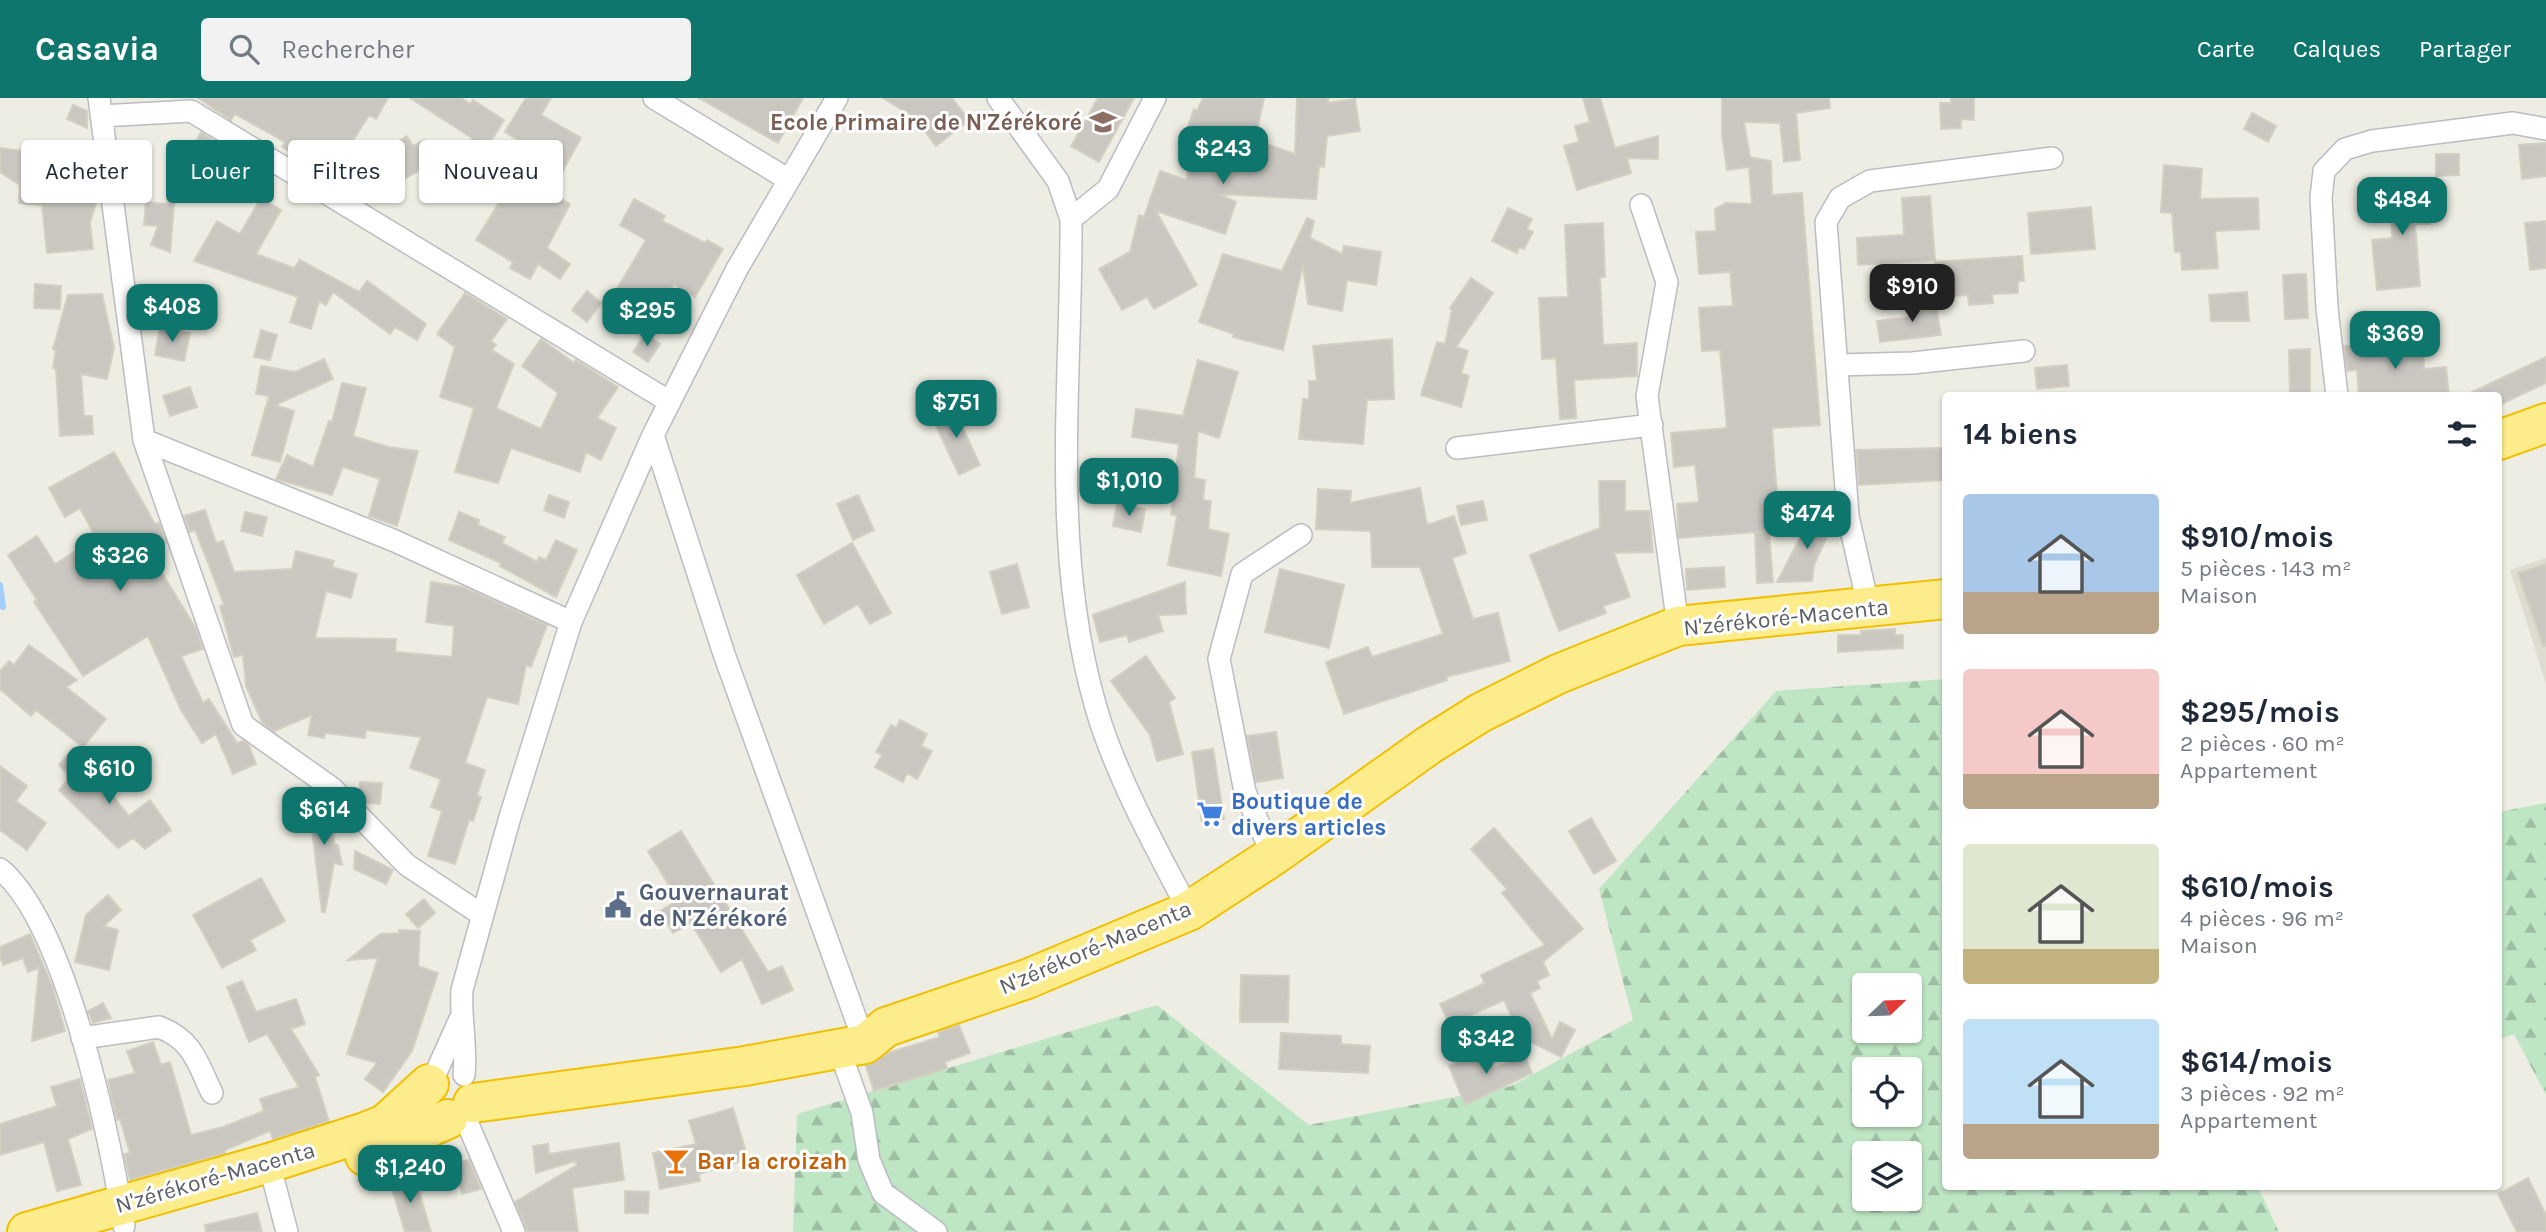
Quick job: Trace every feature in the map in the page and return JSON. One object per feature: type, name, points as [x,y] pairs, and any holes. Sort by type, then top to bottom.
[{"type":"highway","points":[[2502,439],[2546,423]]},
{"type":"highway","name":"N'zérékoré-Macenta","points":[[49,1229],[117,1221],[272,1173],[455,1094],[672,1060],[862,1036],[1027,979],[1189,911],[1273,856],[1429,745],[1480,713],[1558,674],[1678,626],[1869,609],[1942,600]]},
{"type":"street","points":[[654,98],[789,180]]},
{"type":"street","points":[[514,1232],[455,1094],[462,990],[482,915],[571,622],[653,435],[737,269],[837,98]]},
{"type":"street","points":[[998,98],[1058,181],[1070,219],[1065,481],[1068,562],[1080,640],[1101,724],[1124,781],[1189,911]]},
{"type":"street","points":[[1070,219],[1108,189],[1156,98]]},
{"type":"street","points":[[482,915],[407,865],[332,788],[243,725],[144,440],[100,107],[191,111],[670,402]]},
{"type":"street","points":[[2337,392],[2321,198],[2325,171],[2344,149],[2372,141],[2513,123],[2546,129]]},
{"type":"street","points":[[1869,609],[1848,516],[1826,222],[1840,198],[1870,181],[2052,158]]},
{"type":"street","points":[[1641,205],[1667,282],[1647,396],[1678,626]]},
{"type":"street","points":[[1837,365],[1912,363],[2024,351]]},
{"type":"street","points":[[1457,448],[1651,425]]},
{"type":"street","points":[[653,435],[724,654],[862,1036],[862,1113],[869,1160],[883,1193],[936,1232]]},
{"type":"street","points":[[144,440],[396,541],[571,622]]},
{"type":"street","points":[[1273,856],[1245,792],[1219,659],[1242,574],[1301,535]]},
{"type":"street","points":[[0,869],[40,919],[82,1038],[117,1221]]},
{"type":"street","points":[[455,1094],[466,1047],[460,1019]]},
{"type":"street","points":[[82,1038],[159,1027],[186,1040],[212,1093]]},
{"type":"street","points":[[272,1173],[287,1232]]},
{"type":"shaded area","points":[[2546,558],[2546,684],[2510,570]]},
{"type":"green space","points":[[1942,679],[1942,1190],[2259,1190],[2279,1232],[793,1232],[797,1114],[1157,1005],[1309,1125],[1511,1086],[1633,1020],[1599,889],[1776,691]]},
{"type":"green space","points":[[2546,803],[2546,1095],[2514,1034],[2502,1039],[2502,811]]},
{"type":"building","points":[[198,98],[388,98],[376,119],[369,115],[353,140],[288,140],[288,151],[282,147],[285,142],[235,114],[231,120]]},
{"type":"building","points":[[410,98],[461,98],[470,104],[473,100],[504,120],[492,140],[471,140],[472,138]]},
{"type":"building","points":[[526,98],[551,98],[541,115],[581,138],[563,170],[563,140],[518,140],[505,132]]},
{"type":"building","points":[[699,98],[803,98],[778,143]]},
{"type":"building","points":[[883,98],[952,98],[969,120],[936,146],[914,117]]},
{"type":"building","name":"Ecole Primaire de N'Zérékoré","points":[[1098,98],[1134,98],[1099,162],[1071,146]]},
{"type":"building","points":[[1203,98],[1264,98],[1255,140],[1295,154],[1297,98],[1328,98],[1328,103],[1355,99],[1360,131],[1327,136],[1324,167],[1319,166],[1316,199],[1219,194],[1236,202],[1225,234],[1156,211],[1197,285],[1154,309],[1147,297],[1122,310],[1099,269],[1130,252],[1139,215],[1144,217],[1160,171],[1186,180],[1198,143],[1184,138],[1194,109],[1197,111]]},
{"type":"building","points":[[1583,98],[1600,98],[1615,148],[1658,136],[1658,159],[1627,158],[1631,173],[1577,190],[1564,146],[1579,142],[1575,126],[1590,122]]},
{"type":"building","points":[[1722,98],[1829,98],[1830,108],[1796,113],[1800,160],[1784,162],[1780,123],[1744,122],[1750,157],[1771,161],[1772,195],[1802,193],[1820,425],[1772,428],[1777,496],[1766,497],[1769,531],[1679,538],[1677,504],[1699,502],[1695,465],[1674,467],[1671,433],[1727,428],[1720,350],[1702,351],[1699,308],[1733,306],[1730,272],[1699,274],[1696,232],[1716,231],[1715,209],[1726,203],[1752,204],[1749,167],[1727,170],[1722,135]]},
{"type":"building","points":[[1951,98],[1974,98],[1974,120],[1961,119],[1961,128],[1941,129],[1940,103],[1951,103]]},
{"type":"building","points":[[73,105],[87,111],[87,128],[67,119]]},
{"type":"building","points":[[2252,113],[2276,126],[2268,142],[2244,129]]},
{"type":"building","points":[[201,132],[212,140],[197,140]]},
{"type":"building","points":[[407,136],[413,146],[419,143],[419,171],[405,179],[405,140],[400,140]]},
{"type":"building","points":[[2546,143],[2546,176],[2522,179],[2519,145]]},
{"type":"building","points":[[0,148],[21,151],[21,203],[96,203],[90,223],[93,249],[47,253],[42,205],[19,203],[20,185],[0,172]]},
{"type":"building","points":[[2436,154],[2459,154],[2459,175],[2436,176]]},
{"type":"building","points":[[2164,165],[2202,169],[2200,199],[2258,198],[2259,229],[2215,231],[2218,268],[2182,270],[2181,252],[2175,252],[2172,213],[2161,212]]},
{"type":"building","points":[[2428,182],[2430,224],[2415,224],[2420,286],[2377,290],[2372,240],[2392,238],[2390,183]]},
{"type":"building","points":[[1930,196],[1935,260],[1858,265],[1857,238],[1904,235],[1902,198]]},
{"type":"building","points":[[634,199],[665,216],[662,221],[723,249],[695,297],[674,284],[656,313],[617,289],[646,240],[620,225]]},
{"type":"building","points":[[563,200],[570,204],[547,248],[570,264],[560,279],[538,264],[530,279],[510,268],[513,262],[476,240],[499,203],[563,203]]},
{"type":"building","points":[[146,203],[174,203],[170,252],[151,245],[158,226],[144,225]]},
{"type":"building","points":[[258,203],[269,203],[281,210],[256,254],[294,268],[300,260],[359,292],[367,281],[426,324],[417,340],[395,327],[390,334],[333,292],[326,305],[319,301],[311,329],[290,322],[298,297],[194,261],[217,221],[240,234]]},
{"type":"building","points":[[2091,207],[2095,249],[2031,254],[2028,213]]},
{"type":"building","points":[[1508,208],[1532,219],[1527,229],[1533,232],[1524,249],[1519,247],[1517,253],[1492,241]]},
{"type":"building","points":[[1307,218],[1314,221],[1310,238],[1342,254],[1344,246],[1381,252],[1376,285],[1347,280],[1342,311],[1308,304],[1303,265],[1283,350],[1233,337],[1234,334],[1199,322],[1223,254],[1282,271]]},
{"type":"building","points":[[2546,221],[2546,268],[2530,270],[2525,223]]},
{"type":"building","points":[[1603,223],[1605,277],[1600,277],[1603,345],[1637,343],[1637,376],[1574,380],[1576,418],[1560,419],[1556,358],[1542,359],[1539,298],[1568,297],[1565,225]]},
{"type":"building","points":[[2022,256],[2024,281],[2018,281],[2018,293],[1992,294],[1993,303],[1969,305],[1968,295],[1937,297],[1935,262]]},
{"type":"building","points":[[2306,274],[2308,318],[2285,319],[2283,275]]},
{"type":"building","points":[[1471,278],[1493,293],[1456,347],[1468,351],[1461,373],[1469,376],[1461,407],[1421,395],[1437,342],[1445,344],[1452,310],[1450,308]]},
{"type":"building","points":[[35,284],[61,286],[60,309],[34,308]]},
{"type":"building","points":[[587,291],[601,303],[587,322],[572,310]]},
{"type":"building","points":[[2247,292],[2249,321],[2211,321],[2209,295]]},
{"type":"building","points":[[465,293],[507,319],[491,341],[496,345],[492,350],[514,364],[496,408],[541,429],[558,393],[522,366],[541,339],[574,363],[576,360],[618,387],[597,418],[616,428],[601,460],[586,452],[580,472],[511,448],[498,483],[455,472],[474,408],[440,397],[455,347],[437,334]]},
{"type":"building","points":[[102,294],[114,348],[107,379],[81,374],[84,416],[92,416],[93,434],[60,436],[56,369],[53,368],[56,350],[53,349],[68,295]]},
{"type":"building","points":[[1935,300],[1941,335],[1880,342],[1877,321],[1910,317],[1908,304]]},
{"type":"building","points":[[160,327],[190,333],[184,361],[155,355]]},
{"type":"building","points":[[261,330],[277,335],[270,360],[254,357]]},
{"type":"building","points":[[646,334],[660,344],[648,362],[633,352]]},
{"type":"building","points":[[1392,339],[1394,399],[1367,400],[1363,444],[1299,439],[1303,399],[1309,400],[1309,381],[1317,381],[1313,346]]},
{"type":"building","points":[[2423,342],[2424,369],[2446,367],[2449,392],[2359,392],[2357,370],[2347,371],[2344,346]]},
{"type":"building","points":[[2310,349],[2310,392],[2290,392],[2289,350]]},
{"type":"building","points":[[2546,357],[2546,383],[2502,404],[2502,392],[2472,392]]},
{"type":"building","points":[[324,359],[333,379],[275,405],[294,411],[280,462],[252,455],[269,396],[256,394],[261,366],[295,372]]},
{"type":"building","points":[[1198,360],[1238,372],[1219,438],[1198,431],[1194,478],[1205,480],[1203,500],[1211,501],[1208,529],[1229,534],[1221,576],[1168,565],[1177,516],[1171,514],[1179,444],[1132,437],[1136,409],[1183,416]]},
{"type":"building","points":[[2067,365],[2069,386],[2037,389],[2035,368]]},
{"type":"building","points":[[342,383],[366,388],[353,436],[388,447],[418,451],[397,526],[369,516],[380,479],[343,467],[332,495],[276,479],[287,455],[313,467],[329,421],[332,422]]},
{"type":"building","points":[[190,387],[197,407],[170,416],[163,396]]},
{"type":"building","points":[[952,405],[980,465],[959,475],[931,415]]},
{"type":"building","points":[[1942,448],[1942,480],[1859,485],[1856,450]]},
{"type":"building","points":[[114,452],[155,524],[159,523],[166,543],[148,550],[195,627],[203,649],[181,656],[203,703],[209,699],[237,743],[243,741],[248,744],[256,764],[233,774],[216,734],[202,743],[181,710],[148,636],[83,676],[34,602],[37,600],[8,555],[37,536],[55,564],[96,538],[80,508],[65,517],[49,488]]},
{"type":"building","points":[[1599,481],[1625,481],[1625,511],[1649,511],[1653,552],[1614,553],[1630,597],[1603,606],[1606,613],[1559,631],[1530,555],[1600,528]]},
{"type":"building","points":[[1420,488],[1427,525],[1454,516],[1466,553],[1452,558],[1473,619],[1498,613],[1510,661],[1446,677],[1447,680],[1344,714],[1326,662],[1368,647],[1372,657],[1443,634],[1420,567],[1372,567],[1371,531],[1316,529],[1318,489],[1351,491],[1350,503]]},
{"type":"building","points":[[549,495],[569,502],[564,518],[544,510]]},
{"type":"building","points":[[858,495],[874,530],[853,540],[837,504]]},
{"type":"building","points":[[1483,501],[1487,520],[1461,525],[1457,506]]},
{"type":"building","points":[[1117,504],[1145,509],[1141,532],[1113,526]]},
{"type":"building","points":[[205,510],[216,543],[223,541],[234,572],[292,569],[296,551],[334,561],[332,567],[357,574],[351,598],[326,591],[315,638],[396,639],[395,652],[452,657],[454,626],[426,622],[431,582],[463,587],[547,625],[531,667],[526,665],[518,704],[487,697],[465,763],[485,770],[477,795],[481,797],[473,821],[469,820],[455,864],[428,856],[442,811],[431,807],[441,779],[410,768],[421,737],[366,730],[365,738],[325,733],[324,738],[308,735],[312,715],[274,731],[262,722],[246,686],[243,655],[234,657],[220,606],[224,605],[212,573],[195,530],[190,532],[184,516]]},
{"type":"building","points":[[245,512],[267,517],[262,536],[241,531]]},
{"type":"building","points":[[459,512],[479,520],[478,525],[505,537],[502,543],[537,562],[539,557],[546,560],[556,540],[577,550],[556,597],[500,566],[501,563],[449,540]]},
{"type":"building","points":[[1813,513],[1834,521],[1814,565],[1812,581],[1777,582]]},
{"type":"building","points":[[1769,531],[1773,582],[1757,583],[1755,532]]},
{"type":"building","points":[[852,543],[891,613],[870,624],[858,604],[824,624],[797,575]]},
{"type":"building","points":[[1017,564],[1029,607],[1002,614],[990,572]]},
{"type":"building","points":[[2546,564],[2546,646],[2543,646],[2518,573]]},
{"type":"building","points":[[1724,567],[1725,587],[1687,590],[1686,569]]},
{"type":"building","points":[[1280,569],[1344,585],[1329,648],[1265,632]]},
{"type":"building","points":[[1185,582],[1186,614],[1158,615],[1163,631],[1129,642],[1127,635],[1100,642],[1093,615]]},
{"type":"building","points":[[1895,629],[1895,635],[1903,635],[1903,648],[1838,652],[1838,635],[1861,635],[1861,631]]},
{"type":"building","points":[[29,645],[77,680],[66,687],[106,719],[83,747],[36,710],[31,716],[0,689],[0,671],[9,661],[14,665]]},
{"type":"building","points":[[1146,656],[1175,698],[1169,702],[1183,754],[1157,761],[1150,735],[1111,681]]},
{"type":"building","points":[[900,720],[927,734],[921,746],[932,751],[917,779],[907,773],[903,782],[875,767],[882,755],[876,752],[891,725],[896,728]]},
{"type":"building","points":[[1276,732],[1283,778],[1256,782],[1247,736]]},
{"type":"building","points":[[74,748],[101,773],[98,777],[129,816],[150,800],[171,830],[145,849],[133,838],[118,848],[59,790],[71,777],[59,765]]},
{"type":"building","points":[[1213,749],[1224,819],[1202,822],[1192,752]]},
{"type":"building","points":[[0,766],[27,786],[16,801],[46,823],[27,850],[0,830]]},
{"type":"building","points":[[360,782],[382,783],[380,804],[365,803],[359,797]]},
{"type":"building","points":[[326,801],[331,805],[334,844],[338,845],[342,865],[334,863],[325,912],[322,912],[309,804]]},
{"type":"building","points":[[1591,818],[1616,861],[1594,874],[1569,831]]},
{"type":"building","points":[[1494,828],[1583,929],[1543,962],[1549,975],[1537,981],[1540,988],[1530,993],[1552,1039],[1560,1022],[1575,1030],[1561,1057],[1521,1037],[1504,1000],[1450,1025],[1440,1004],[1485,983],[1481,975],[1545,945],[1502,893],[1507,889],[1471,849]]},
{"type":"building","points":[[681,831],[768,972],[782,966],[793,990],[762,1004],[742,959],[721,972],[691,923],[673,933],[660,911],[678,900],[648,851]]},
{"type":"building","points":[[355,851],[393,870],[386,884],[354,869]]},
{"type":"building","points":[[261,878],[285,921],[250,940],[256,950],[222,968],[193,915]]},
{"type":"building","points":[[108,895],[121,910],[104,926],[118,930],[109,970],[75,962],[86,915]]},
{"type":"building","points":[[424,899],[435,913],[418,928],[406,914]]},
{"type":"building","points":[[399,930],[420,931],[418,966],[438,973],[412,1051],[383,1092],[365,1079],[377,1063],[347,1054],[378,958],[348,960],[380,934],[399,933]]},
{"type":"building","points":[[30,934],[53,988],[65,1031],[32,1041],[39,968],[28,972],[23,958],[3,965],[0,956],[0,947]]},
{"type":"building","points":[[1241,975],[1289,976],[1288,1022],[1240,1022]]},
{"type":"building","points":[[242,981],[256,1012],[296,999],[305,1024],[291,1029],[319,1075],[315,1077],[329,1121],[273,1139],[270,1131],[225,1150],[225,1153],[130,1180],[124,1154],[130,1153],[120,1119],[117,1120],[108,1080],[135,1073],[127,1051],[153,1042],[161,1065],[170,1062],[191,1135],[223,1127],[264,1111],[260,1099],[299,1087],[267,1034],[249,1042],[227,987]]},
{"type":"building","points":[[103,1003],[111,1018],[93,1023],[88,1011]]},
{"type":"building","points":[[959,1025],[970,1053],[945,1062],[947,1068],[874,1091],[866,1066],[888,1053],[940,1037],[938,1032]]},
{"type":"building","points":[[1281,1033],[1341,1036],[1341,1044],[1370,1046],[1368,1073],[1279,1069]]},
{"type":"building","points":[[1487,1051],[1494,1068],[1525,1056],[1532,1073],[1465,1105],[1449,1066]]},
{"type":"building","points":[[80,1079],[92,1129],[68,1139],[81,1185],[57,1191],[44,1142],[0,1155],[0,1124],[57,1106],[51,1087]]},
{"type":"building","points":[[733,1108],[748,1159],[699,1174],[700,1181],[660,1189],[653,1153],[696,1144],[689,1121]]},
{"type":"building","points":[[619,1143],[624,1180],[572,1188],[578,1232],[528,1232],[515,1202],[577,1165],[575,1161],[536,1173],[533,1146],[548,1144],[549,1154]]},
{"type":"building","points":[[469,1160],[481,1189],[462,1194],[453,1164]]},
{"type":"building","points":[[414,1175],[431,1232],[405,1232],[390,1182]]},
{"type":"building","points":[[2528,1178],[2546,1215],[2546,1232],[2517,1232],[2498,1194]]},
{"type":"building","points":[[625,1191],[649,1192],[648,1213],[625,1213]]},
{"type":"building","points":[[257,1213],[262,1232],[206,1232],[205,1225]]},
{"type":"waterway","points":[[0,585],[3,607]]},
{"type":"place","name":"Ecole Primaire de N'Zérékoré","points":[[1103,122]]},
{"type":"place","name":"Boutique de divers articles","points":[[1210,814]]},
{"type":"place","name":"Gouvernaurat de N'Zérékoré","points":[[618,905]]},
{"type":"place","name":"Bar la croizah","points":[[676,1161]]}]
